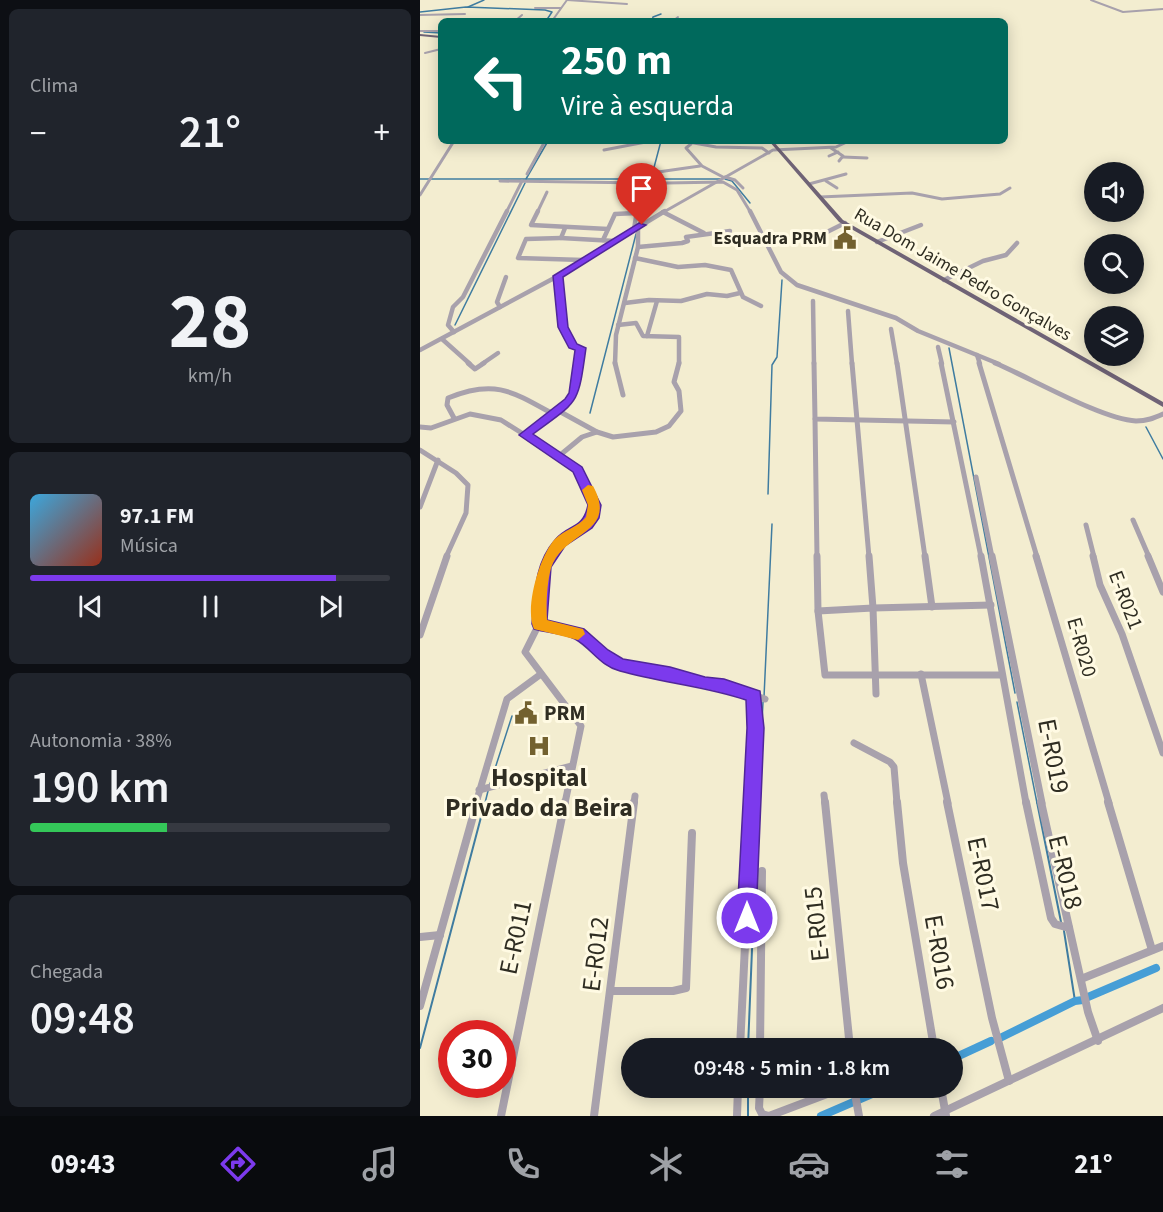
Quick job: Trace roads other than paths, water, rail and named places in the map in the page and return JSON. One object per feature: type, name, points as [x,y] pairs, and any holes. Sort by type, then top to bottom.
[{"type":"main road","points":[[420,33],[438,36]]},
{"type":"main road","name":"Rua Dom Jaime Pedro Gonçalves","points":[[774,144],[845,223],[1163,405]]},
{"type":"street","points":[[555,18],[567,0],[627,4]]},
{"type":"street","points":[[1090,0],[1123,12],[1163,9]]},
{"type":"street","points":[[535,8],[561,8]]},
{"type":"street","points":[[460,18],[470,11]]},
{"type":"street","points":[[420,15],[465,14]]},
{"type":"street","points":[[518,18],[522,15]]},
{"type":"street","points":[[427,31],[428,26]]},
{"type":"street","points":[[420,33],[438,31]]},
{"type":"street","points":[[425,53],[438,50]]},
{"type":"street","points":[[420,195],[452,144]]},
{"type":"street","points":[[527,174],[543,144]]},
{"type":"street","points":[[604,150],[635,144]]},
{"type":"street","points":[[420,350],[558,276],[716,181],[769,153],[778,150],[830,147],[840,144]]},
{"type":"street","points":[[743,188],[735,180],[700,166],[686,150],[687,145],[762,148],[769,153]]},
{"type":"street","points":[[830,147],[843,157],[867,158]]},
{"type":"street","points":[[830,156],[838,152]]},
{"type":"street","points":[[839,161],[843,157]]},
{"type":"street","points":[[658,172],[700,166]]},
{"type":"street","points":[[809,184],[846,174]]},
{"type":"street","points":[[500,181],[641,182],[644,185],[637,213],[636,228],[640,232],[638,247],[618,325],[615,367],[623,395]]},
{"type":"street","points":[[454,332],[448,325],[453,307],[463,297],[522,181]]},
{"type":"street","points":[[666,183],[716,181],[729,183],[737,190],[759,225],[781,272],[789,280],[845,303],[896,318],[918,331],[1118,417],[1150,420],[1163,414]]},
{"type":"street","points":[[826,181],[837,188]]},
{"type":"street","points":[[820,197],[912,193],[942,199],[1000,194],[1010,188]]},
{"type":"street","points":[[547,192],[518,258],[583,260]]},
{"type":"street","points":[[663,212],[704,233]]},
{"type":"street","points":[[603,240],[615,214],[637,213]]},
{"type":"street","points":[[825,233],[845,223]]},
{"type":"street","points":[[531,225],[608,229]]},
{"type":"street","points":[[877,242],[896,237],[900,231],[921,225]]},
{"type":"street","points":[[561,238],[565,228]]},
{"type":"street","points":[[638,247],[682,243],[688,241],[686,237],[730,231]]},
{"type":"street","points":[[526,239],[616,241]]},
{"type":"street","points":[[944,280],[971,265],[980,265],[996,255],[1006,255],[1017,243]]},
{"type":"street","points":[[635,258],[678,267],[705,265],[730,270],[740,293],[747,301],[761,306]]},
{"type":"street","points":[[525,435],[559,411],[574,393],[581,348],[572,346],[563,327],[558,276]]},
{"type":"street","points":[[500,307],[497,302],[506,277]]},
{"type":"street","points":[[625,303],[683,300],[707,294],[727,296],[740,293]]},
{"type":"street","points":[[647,336],[657,301]]},
{"type":"street","points":[[813,302],[818,610],[825,675],[1002,675]]},
{"type":"street","points":[[848,311],[873,608],[876,694]]},
{"type":"street","points":[[454,418],[447,405],[448,398],[498,386],[559,411],[597,432],[613,437],[648,434],[669,426],[682,409],[674,382],[679,364],[679,337],[643,336],[636,323],[618,325]]},
{"type":"street","points":[[891,329],[907,420],[932,607]]},
{"type":"street","points":[[442,339],[475,369],[482,367],[498,353]]},
{"type":"street","name":"E-R018","points":[[938,347],[991,605],[1019,769],[1051,918],[1055,924],[1069,928]]},
{"type":"street","name":"E-R020","points":[[977,355],[1152,950]]},
{"type":"street","points":[[420,427],[430,428],[454,418],[474,414],[501,420],[578,470],[595,505],[592,518],[587,525],[560,542],[545,567],[539,624],[525,652],[541,674],[507,699],[479,790],[420,1006]]},
{"type":"street","points":[[815,420],[858,418],[954,422]]},
{"type":"street","points":[[559,456],[582,437],[597,432]]},
{"type":"street","points":[[420,450],[463,479],[469,491],[466,513],[445,563],[420,635]]},
{"type":"street","points":[[420,507],[438,460]]},
{"type":"street","name":"E-R019","points":[[976,477],[1069,928],[1098,1041]]},
{"type":"street","points":[[1133,520],[1163,592]]},
{"type":"street","name":"E-R021","points":[[1086,525],[1100,585],[1122,634],[1163,753]]},
{"type":"street","points":[[818,610],[991,605]]},
{"type":"street","points":[[539,624],[579,634],[603,655],[620,665],[670,674],[705,684],[724,686],[765,699]]},
{"type":"street","name":"E-R011","points":[[501,1116],[581,726],[541,674]]},
{"type":"street","name":"E-R017","points":[[921,674],[992,1018],[1009,1081]]},
{"type":"street","points":[[740,1038],[756,728],[754,696]]},
{"type":"street","points":[[1007,697],[1021,697]]},
{"type":"street","name":"E-R016","points":[[854,742],[890,762],[894,767],[903,863],[932,1038]]},
{"type":"street","points":[[479,790],[572,766]]},
{"type":"street","name":"E-R015","points":[[824,795],[849,1038]]},
{"type":"street","name":"E-R012","points":[[594,1116],[636,796]]},
{"type":"street","points":[[611,991],[673,992],[686,988],[692,833]]},
{"type":"street","points":[[760,1038],[762,871]]},
{"type":"street","points":[[420,937],[440,935]]},
{"type":"street","points":[[1081,979],[1163,946]]},
{"type":"street","points":[[934,1116],[945,1114],[1163,1008]]},
{"type":"street","points":[[737,1116],[738,1098]]},
{"type":"street","points":[[760,1098],[759,1108],[762,1114],[768,1116],[816,1098]]},
{"type":"street","points":[[856,1098],[859,1116]]},
{"type":"street","points":[[943,1098],[945,1114]]},
{"type":"waterway","points":[[468,7],[484,0]]},
{"type":"waterway","points":[[420,12],[466,7],[545,10],[552,12],[548,18]]},
{"type":"waterway","points":[[653,18],[661,14]]},
{"type":"waterway","points":[[424,32],[438,33]]},
{"type":"waterway","points":[[526,179],[546,144]]},
{"type":"waterway","points":[[651,179],[660,144]]},
{"type":"waterway","points":[[420,179],[526,179]]},
{"type":"waterway","points":[[526,179],[651,179]]},
{"type":"waterway","points":[[639,224],[651,179]]},
{"type":"waterway","points":[[651,179],[720,179]]},
{"type":"waterway","points":[[725,179],[732,181],[750,203]]},
{"type":"waterway","points":[[455,325],[525,183]]},
{"type":"waterway","points":[[590,413],[636,234]]},
{"type":"waterway","points":[[768,494],[772,365],[777,357],[782,280]]},
{"type":"waterway","points":[[949,348],[1015,693]]},
{"type":"waterway","points":[[1146,427],[1163,459]]},
{"type":"waterway","points":[[764,697],[772,524]]},
{"type":"waterway","points":[[758,803],[763,702]]},
{"type":"waterway","points":[[1017,702],[1037,803]]},
{"type":"waterway","points":[[490,784],[512,716]]},
{"type":"waterway","points":[[485,803],[488,791]]},
{"type":"waterway","points":[[420,1048],[485,802]]},
{"type":"waterway","points":[[748,1038],[758,802]]},
{"type":"waterway","points":[[1037,802],[1061,922]]},
{"type":"waterway","points":[[1064,931],[1075,1001]]},
{"type":"waterway","points":[[1088,997],[1156,968]]},
{"type":"waterway","points":[[1000,1038],[1075,1001],[1083,1000]]},
{"type":"waterway","points":[[963,1054],[991,1041]]},
{"type":"waterway","points":[[748,1098],[748,1116]]},
{"type":"waterway","points":[[821,1116],[863,1098]]},
{"type":"place","name":"Esquadra PRM","points":[[845,238]]},
{"type":"place","name":"PRM","points":[[526,713]]},
{"type":"place","name":"Hospital Privado da Beira","points":[[539,746]]}]
